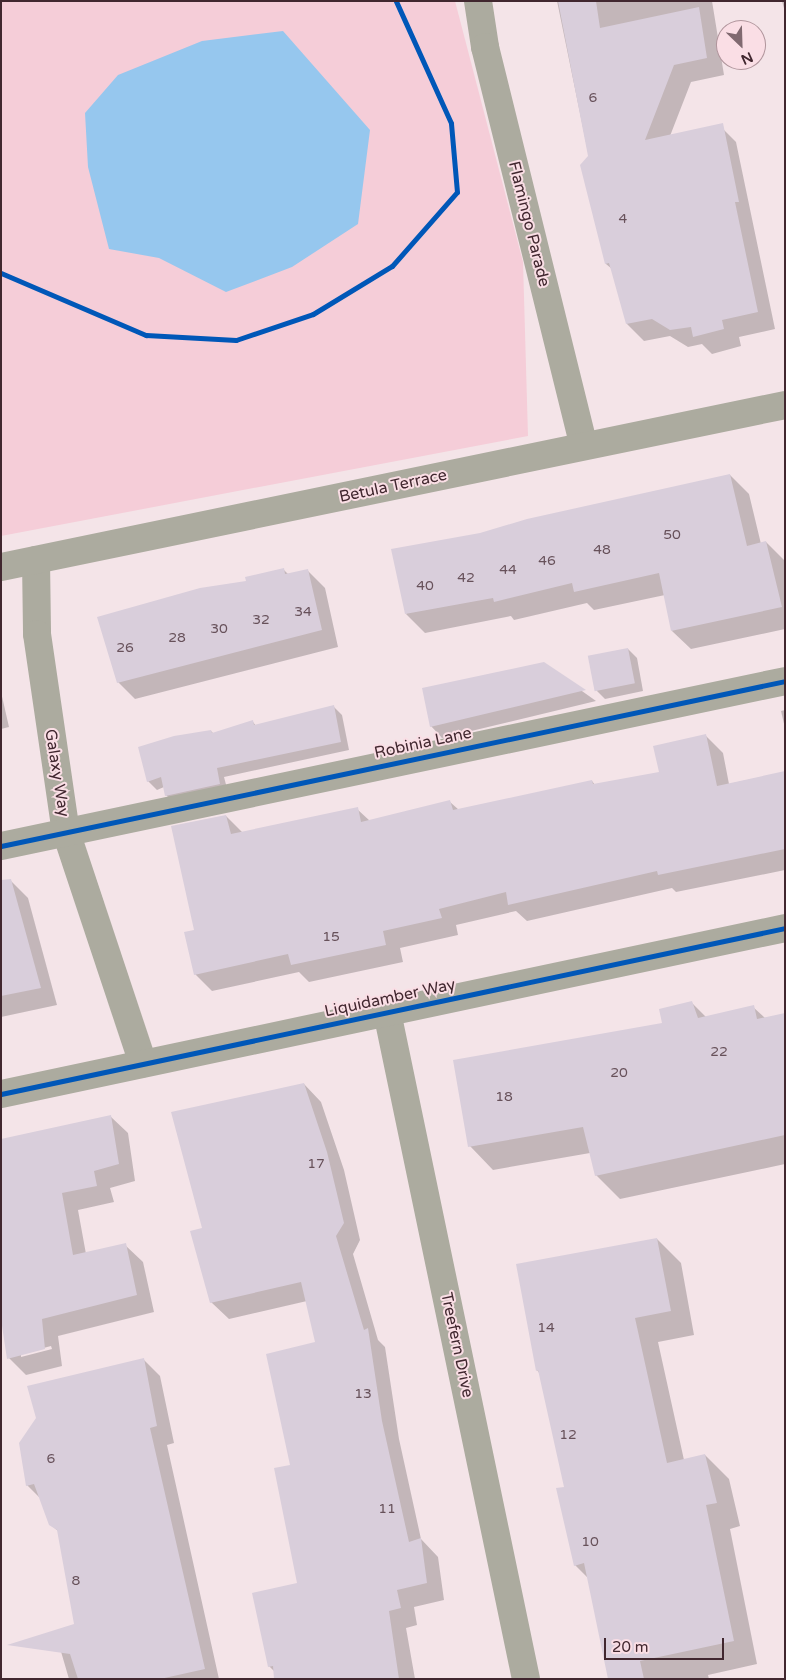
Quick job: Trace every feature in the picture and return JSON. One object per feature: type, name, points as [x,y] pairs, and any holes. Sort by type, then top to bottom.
[{"type":"street","name":"Flamingo Parade","points":[[478,1],[485,47],[584,446]]},
{"type":"street","name":"Betula Terrace","points":[[1,567],[785,405]]},
{"type":"street","name":"Galaxy Way","points":[[36,560],[37,634],[66,832],[143,1064]]},
{"type":"street","name":"Robinia Lane","points":[[1,846],[785,681]]},
{"type":"street","name":"Liquidamber Way","points":[[1,1094],[785,928]]},
{"type":"street","name":"Treefern Drive","points":[[388,1012],[526,1679]]},
{"type":"shaded area","points":[[1,1],[455,1],[523,262],[528,436],[1,536]]},
{"type":"water","points":[[283,31],[370,130],[358,224],[292,267],[226,292],[159,258],[109,249],[88,167],[85,113],[118,75],[202,41]]},
{"type":"building","points":[[558,1],[596,1],[600,28],[699,7],[707,58],[674,65],[645,140],[723,123],[739,202],[735,202],[758,312],[722,320],[724,329],[693,337],[691,327],[670,330],[652,319],[626,324],[609,263],[605,264],[580,165],[588,156]]},
{"type":"building","points":[[730,474],[747,546],[766,541],[782,607],[671,631],[659,573],[574,592],[572,583],[494,602],[493,598],[405,614],[391,549],[480,533],[527,519]]},
{"type":"building","points":[[284,568],[285,574],[308,569],[322,630],[117,683],[97,617],[200,588],[246,581],[245,577]]},
{"type":"building","points":[[628,648],[635,683],[595,691],[588,656]]},
{"type":"building","points":[[544,662],[586,690],[430,727],[422,688]]},
{"type":"building","points":[[334,705],[341,742],[217,768],[220,784],[165,796],[161,777],[147,782],[138,747],[174,736],[211,730],[212,733],[253,720],[254,725]]},
{"type":"building","points":[[706,734],[717,786],[785,771],[785,849],[658,875],[657,871],[508,905],[506,892],[439,909],[442,918],[383,931],[386,945],[291,965],[288,954],[194,975],[184,932],[194,930],[171,826],[226,815],[231,834],[358,807],[361,822],[450,800],[453,810],[592,780],[593,784],[659,772],[653,746]]},
{"type":"building","points":[[11,879],[41,988],[1,996],[1,880]]},
{"type":"building","points":[[692,1001],[698,1018],[754,1005],[757,1019],[785,1013],[785,1135],[595,1176],[583,1127],[468,1147],[453,1060],[662,1023],[659,1009]]},
{"type":"building","points":[[304,1083],[327,1152],[344,1223],[336,1236],[364,1330],[368,1328],[382,1421],[409,1542],[421,1538],[427,1583],[397,1590],[401,1608],[389,1611],[399,1679],[274,1679],[273,1666],[268,1667],[252,1593],[297,1583],[274,1468],[290,1465],[266,1354],[315,1342],[301,1282],[210,1303],[190,1231],[202,1228],[171,1112]]},
{"type":"building","points":[[111,1115],[119,1164],[94,1171],[97,1186],[62,1193],[73,1255],[126,1243],[137,1295],[42,1319],[45,1349],[7,1359],[1,1319],[1,1139]]},
{"type":"building","points":[[657,1238],[671,1311],[635,1318],[667,1463],[705,1454],[717,1503],[706,1505],[734,1641],[640,1661],[644,1679],[608,1679],[584,1563],[574,1566],[556,1488],[564,1487],[538,1370],[536,1371],[516,1264]]},
{"type":"building","points":[[144,1358],[157,1426],[150,1428],[205,1669],[160,1679],[78,1679],[70,1654],[7,1645],[74,1624],[57,1530],[49,1525],[34,1484],[26,1486],[19,1443],[36,1418],[27,1386]]},
{"type":"cycle path","points":[[1,273],[146,335],[236,340],[313,314],[392,266],[457,192],[451,123],[396,1]]},
{"type":"cycle path","points":[[1,846],[785,681]]},
{"type":"cycle path","points":[[1,1094],[785,928]]}]
